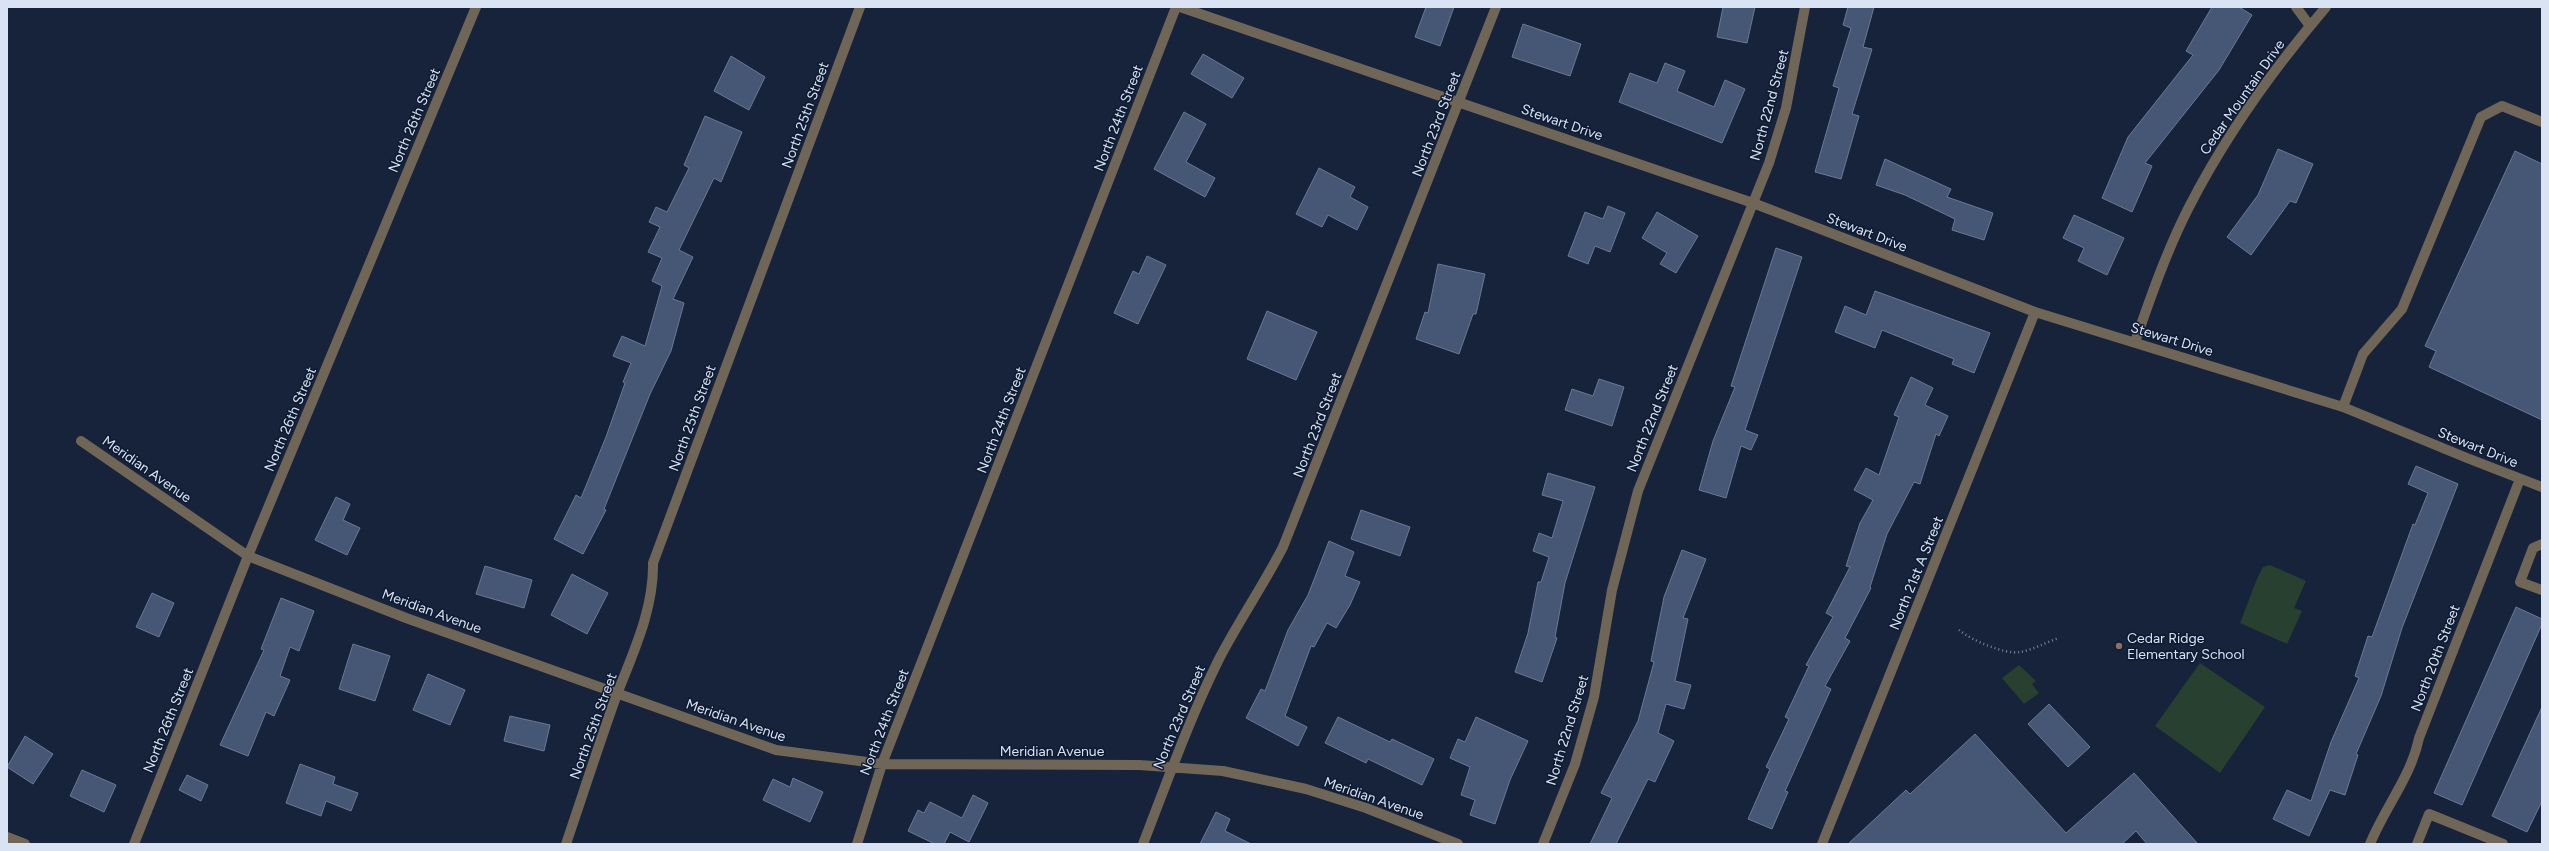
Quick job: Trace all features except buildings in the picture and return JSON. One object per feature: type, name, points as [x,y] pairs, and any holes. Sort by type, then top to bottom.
[{"type":"street","name":"North 26th Street","points":[[134,844],[248,556],[476,7]]},
{"type":"street","name":"North 25th Street","points":[[566,844],[618,694],[633,658],[645,617],[653,563],[860,7]]},
{"type":"street","name":"North 24th Street","points":[[857,844],[882,764],[1176,7]]},
{"type":"street","name":"Stewart Drive","points":[[1180,7],[1753,202],[2035,312],[2344,407],[2542,487]]},
{"type":"street","name":"North 23rd Street","points":[[1143,844],[1199,700],[1219,659],[1263,587],[1283,547],[1496,7]]},
{"type":"street","name":"North 22nd Street","points":[[1543,844],[1575,764],[1594,697],[1612,590],[1638,491],[1769,163],[1786,108],[1805,7]]},
{"type":"street","points":[[2296,7],[2310,26]]},
{"type":"street","name":"Cedar Mountain Drive","points":[[2135,342],[2159,273],[2189,207],[2224,144],[2310,26],[2326,7]]},
{"type":"street","points":[[2344,407],[2363,354],[2402,309],[2481,117],[2502,106],[2542,122]]},
{"type":"street","name":"North 21st A Street","points":[[1822,844],[2035,312]]},
{"type":"street","name":"Meridian Avenue","points":[[81,441],[248,556],[406,618],[776,750],[882,764],[1173,766],[1223,771],[1306,789],[1366,808],[1458,844]]},
{"type":"street","name":"North 20th Street","points":[[2370,844],[2380,820],[2415,757],[2420,738],[2520,479]]},
{"type":"street","points":[[2542,544],[2533,548],[2520,582],[2542,590]]},
{"type":"street","points":[[2417,844],[2429,814],[2503,844]]},
{"type":"street","points":[[7,837],[25,844]]},
{"type":"path","points":[[1959,630],[1969,638],[1995,648],[2019,652],[2059,638]]},
{"type":"green space","points":[[2270,565],[2306,581],[2294,608],[2302,611],[2287,644],[2240,623],[2259,574],[2263,567]]},
{"type":"green space","points":[[2200,663],[2265,707],[2220,773],[2155,726]]},
{"type":"green space","points":[[2019,665],[2036,681],[2032,684],[2039,693],[2024,704],[2002,678]]},
{"type":"place","name":"Cedar Ridge Elementary School","points":[[2119,646]]}]
